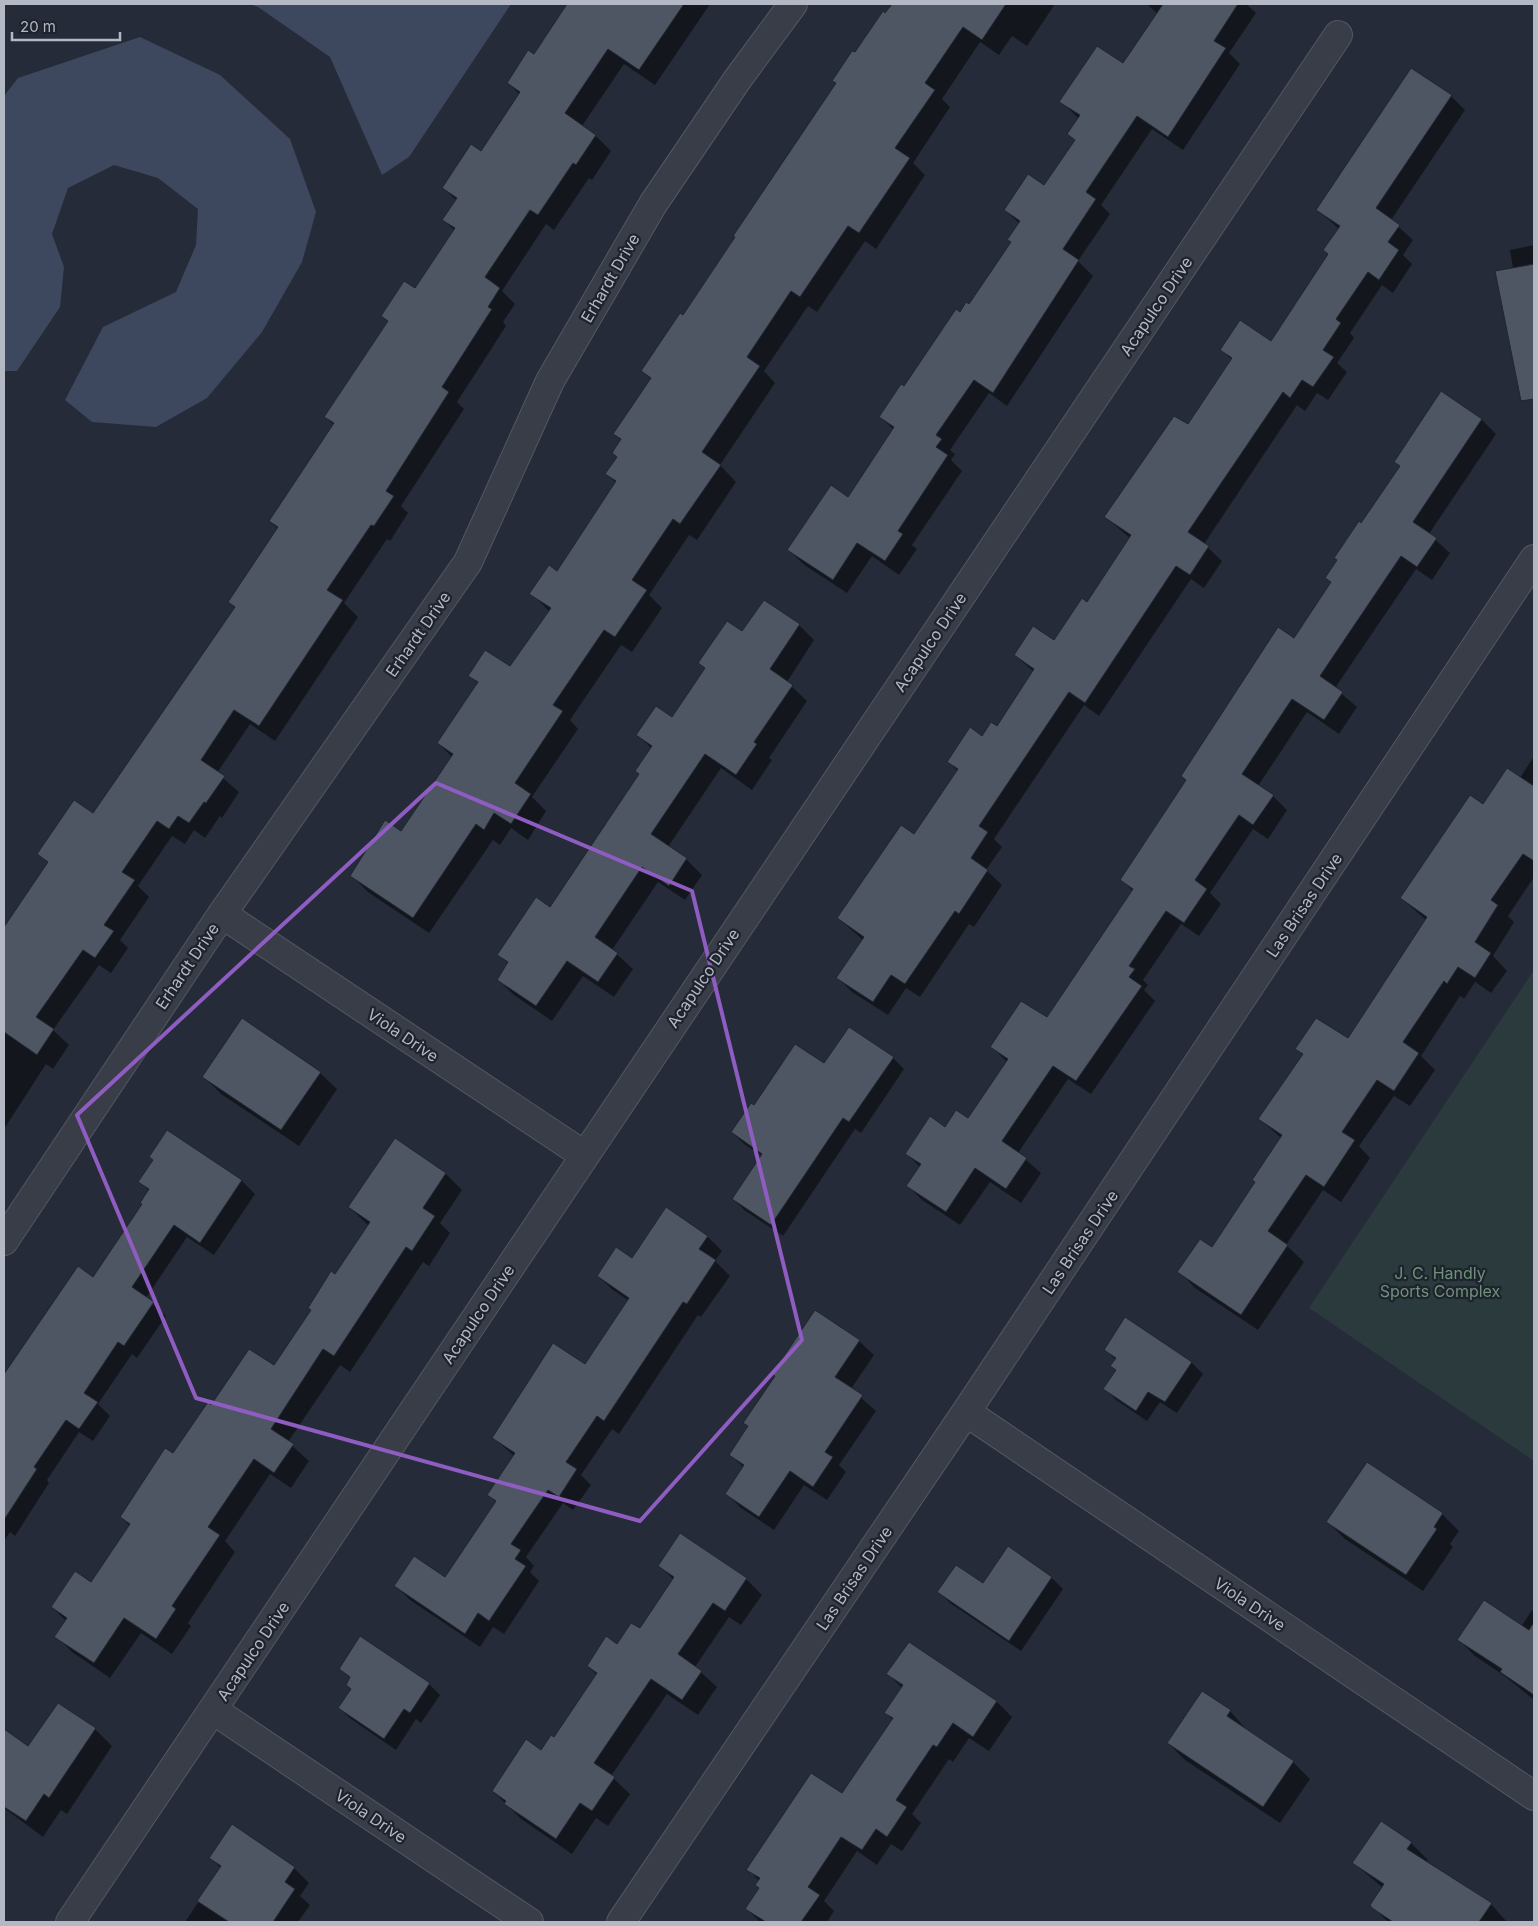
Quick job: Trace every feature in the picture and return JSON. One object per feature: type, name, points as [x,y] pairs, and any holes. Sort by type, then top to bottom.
[{"type":"street","name":"Erhardt Drive","points":[[4,1241],[222,914],[468,562],[550,381],[628,246],[653,204],[732,87],[793,4]]},
{"type":"street","name":"Acapulco Drive","points":[[70,1922],[1338,35]]},
{"type":"street","name":"Las Brisas Drive","points":[[621,1922],[966,1412],[1534,559]]},
{"type":"street","name":"Viola Drive","points":[[222,914],[584,1155]]},
{"type":"street","name":"Viola Drive","points":[[966,1412],[1534,1796]]},
{"type":"street","name":"Viola Drive","points":[[213,1710],[529,1922]]},
{"type":"highlighted area","points":[[436,783],[692,891],[802,1340],[640,1521],[196,1398],[77,1115]]},
{"type":"green space","name":"J. C. Handly Sports Complex","points":[[1534,970],[1534,1461],[1309,1308]]},
{"type":"water","points":[[249,4],[511,4],[409,157],[382,175],[330,57],[258,7]]},
{"type":"water","points":[[140,37],[220,75],[290,139],[316,212],[302,262],[262,332],[207,398],[156,427],[92,422],[65,400],[103,327],[176,292],[196,245],[198,209],[158,178],[114,165],[68,188],[52,234],[64,267],[60,307],[17,371],[4,371],[4,96],[18,78]]},
{"type":"building","points":[[567,4],[684,4],[639,70],[608,49],[565,113],[596,135],[576,165],[573,163],[538,215],[530,210],[485,277],[500,288],[488,307],[492,309],[442,387],[449,392],[386,491],[394,496],[374,526],[371,525],[327,590],[343,600],[259,726],[234,710],[201,760],[225,776],[206,803],[204,802],[189,823],[178,816],[169,829],[157,821],[122,872],[135,880],[104,925],[114,931],[95,958],[83,950],[36,1017],[54,1029],[37,1055],[4,1032],[4,927],[48,862],[37,854],[74,800],[93,813],[235,607],[228,602],[278,527],[269,521],[334,423],[324,417],[388,321],[381,316],[404,281],[415,288],[455,228],[442,220],[457,198],[442,188],[471,144],[481,151],[520,92],[507,83],[528,50],[534,54]]},
{"type":"building","points":[[892,4],[1006,4],[982,40],[963,27],[925,83],[935,90],[895,148],[910,158],[859,233],[848,226],[800,297],[791,291],[747,357],[760,366],[702,452],[721,465],[680,524],[673,519],[632,580],[647,590],[615,637],[604,630],[553,705],[563,711],[515,783],[531,794],[511,824],[494,813],[484,830],[476,824],[413,918],[350,876],[385,820],[401,831],[453,754],[437,743],[478,682],[468,676],[485,650],[510,666],[551,608],[529,594],[549,565],[557,571],[616,481],[605,474],[617,457],[612,453],[621,439],[613,434],[651,378],[641,371],[680,313],[683,315],[735,237],[733,236],[836,83],[832,81],[852,51],[855,52],[883,11],[885,13]]},
{"type":"building","points":[[1163,4],[1238,4],[1214,41],[1226,48],[1168,137],[1137,116],[1086,192],[1096,199],[1063,249],[1079,260],[993,393],[974,380],[936,435],[942,439],[936,447],[948,455],[898,531],[903,534],[885,561],[857,543],[833,580],[787,550],[831,485],[848,497],[894,427],[879,417],[901,384],[904,386],[956,309],[960,312],[966,302],[969,304],[1011,242],[1007,240],[1020,221],[1004,210],[1028,174],[1044,185],[1075,140],[1067,134],[1080,115],[1059,102],[1097,46],[1123,63]]},
{"type":"building","points":[[1411,68],[1452,95],[1376,208],[1400,225],[1388,242],[1399,250],[1379,280],[1368,272],[1336,319],[1341,323],[1323,350],[1334,357],[1313,387],[1302,380],[1290,398],[1283,392],[1188,532],[1209,546],[1190,575],[1176,566],[1085,703],[1069,692],[979,826],[988,832],[971,858],[988,870],[959,914],[955,911],[905,984],[891,975],[873,1002],[836,978],[864,937],[837,918],[901,825],[914,834],[958,769],[947,762],[970,727],[982,736],[991,722],[997,726],[1034,669],[1014,655],[1033,626],[1054,640],[1082,598],[1087,602],[1131,535],[1104,517],[1174,416],[1188,424],[1232,358],[1220,350],[1240,320],[1271,341],[1328,254],[1323,250],[1340,226],[1316,210]]},
{"type":"building","points":[[1534,264],[1534,399],[1521,401],[1495,271]]},
{"type":"building","points":[[1441,391],[1482,419],[1413,522],[1437,538],[1417,567],[1401,556],[1320,676],[1343,692],[1324,720],[1292,699],[1242,774],[1274,795],[1253,825],[1239,815],[1195,880],[1207,889],[1184,923],[1166,911],[1129,966],[1135,969],[1129,977],[1142,986],[1076,1081],[1053,1066],[1002,1141],[1027,1158],[1006,1189],[975,1168],[946,1212],[906,1186],[921,1164],[905,1154],[930,1116],[945,1127],[956,1110],[968,1118],[1008,1059],[990,1047],[1021,1001],[1047,1017],[1133,889],[1120,880],[1186,780],[1181,776],[1278,627],[1294,638],[1331,582],[1325,578],[1337,560],[1334,558],[1359,521],[1361,523],[1400,466],[1394,462]]},
{"type":"building","points":[[764,600],[800,624],[770,669],[793,685],[754,742],[757,744],[736,775],[705,754],[651,834],[687,858],[669,886],[642,867],[595,937],[618,953],[598,982],[567,961],[536,1006],[497,980],[508,962],[497,955],[536,897],[550,907],[639,774],[635,771],[652,746],[636,735],[656,706],[672,717],[705,668],[698,663],[727,621],[742,631]]},
{"type":"building","points":[[1507,768],[1534,786],[1534,861],[1523,854],[1491,900],[1498,905],[1475,942],[1491,953],[1475,978],[1458,967],[1447,984],[1444,981],[1403,1042],[1419,1053],[1394,1091],[1377,1080],[1342,1132],[1355,1140],[1324,1187],[1306,1175],[1268,1231],[1288,1245],[1241,1315],[1177,1272],[1200,1239],[1212,1247],[1255,1182],[1252,1180],[1282,1135],[1258,1119],[1303,1054],[1295,1049],[1316,1018],[1348,1038],[1427,917],[1400,898],[1470,795],[1483,804]]},
{"type":"building","points":[[242,1018],[321,1072],[281,1130],[202,1077]]},
{"type":"building","points":[[849,1027],[894,1057],[849,1122],[843,1118],[771,1225],[732,1199],[762,1154],[731,1132],[751,1103],[754,1105],[795,1044],[824,1063]]},
{"type":"building","points":[[167,1130],[242,1180],[200,1243],[174,1225],[132,1287],[154,1302],[124,1346],[118,1342],[84,1393],[98,1402],[79,1429],[66,1420],[34,1467],[37,1469],[4,1520],[4,1374],[78,1266],[93,1277],[142,1204],[140,1203],[149,1189],[138,1182],[153,1160],[149,1157]]},
{"type":"building","points":[[395,1138],[446,1173],[423,1208],[435,1216],[412,1251],[406,1247],[334,1356],[323,1349],[271,1429],[294,1444],[274,1473],[254,1459],[208,1527],[220,1535],[172,1606],[176,1609],[156,1639],[124,1618],[94,1663],[54,1637],[67,1618],[51,1607],[75,1571],[91,1582],[130,1524],[120,1517],[165,1448],[173,1453],[208,1402],[211,1405],[249,1349],[274,1365],[311,1310],[308,1308],[331,1271],[335,1274],[370,1222],[348,1207]]},
{"type":"building","points":[[666,1207],[708,1236],[699,1249],[716,1260],[687,1304],[683,1302],[604,1421],[597,1416],[566,1462],[577,1469],[559,1497],[548,1490],[511,1544],[521,1550],[515,1559],[526,1566],[489,1621],[478,1613],[465,1634],[394,1586],[414,1556],[445,1577],[496,1501],[487,1495],[515,1453],[492,1438],[553,1343],[585,1364],[629,1298],[597,1276],[616,1247],[632,1258]]},
{"type":"building","points":[[815,1310],[860,1340],[835,1377],[863,1395],[825,1452],[833,1457],[813,1487],[790,1471],[759,1517],[725,1494],[744,1465],[729,1455],[748,1426],[743,1423],[775,1376],[772,1374]]},
{"type":"building","points":[[1125,1317],[1192,1362],[1165,1402],[1148,1392],[1136,1411],[1103,1389],[1116,1370],[1110,1366],[1116,1358],[1104,1350]]},
{"type":"building","points":[[1367,1462],[1443,1513],[1434,1527],[1437,1529],[1406,1575],[1326,1522]]},
{"type":"building","points":[[680,1533],[747,1578],[725,1611],[713,1603],[678,1654],[702,1671],[682,1700],[651,1679],[594,1763],[615,1777],[592,1811],[580,1803],[556,1839],[504,1804],[506,1801],[492,1791],[526,1739],[541,1750],[551,1735],[554,1737],[597,1673],[587,1666],[606,1636],[617,1644],[631,1623],[640,1628],[674,1577],[658,1566]]},
{"type":"building","points":[[1008,1546],[1052,1577],[1009,1641],[937,1592],[956,1565],[983,1583]]},
{"type":"building","points":[[1484,1600],[1529,1630],[1534,1622],[1534,1695],[1500,1672],[1502,1669],[1457,1640]]},
{"type":"building","points":[[360,1636],[430,1683],[410,1713],[404,1709],[384,1739],[338,1708],[351,1689],[346,1685],[350,1677],[339,1669]]},
{"type":"building","points":[[909,1642],[997,1701],[973,1737],[953,1723],[937,1747],[933,1745],[896,1800],[907,1807],[887,1837],[876,1829],[862,1850],[841,1837],[808,1887],[820,1895],[801,1922],[766,1922],[745,1909],[759,1888],[755,1885],[760,1878],[746,1870],[811,1773],[842,1793],[893,1718],[884,1713],[903,1685],[886,1674]]},
{"type":"building","points":[[1202,1691],[1231,1710],[1227,1716],[1294,1761],[1263,1807],[1167,1743]]},
{"type":"building","points":[[58,1703],[96,1728],[49,1798],[44,1794],[26,1821],[4,1807],[4,1729],[28,1746]]},
{"type":"building","points":[[1381,1821],[1412,1842],[1407,1849],[1492,1903],[1479,1922],[1393,1922],[1372,1908],[1370,1905],[1384,1884],[1352,1863]]},
{"type":"building","points":[[232,1824],[295,1867],[285,1882],[295,1889],[273,1922],[229,1922],[197,1901],[221,1866],[209,1858]]}]
